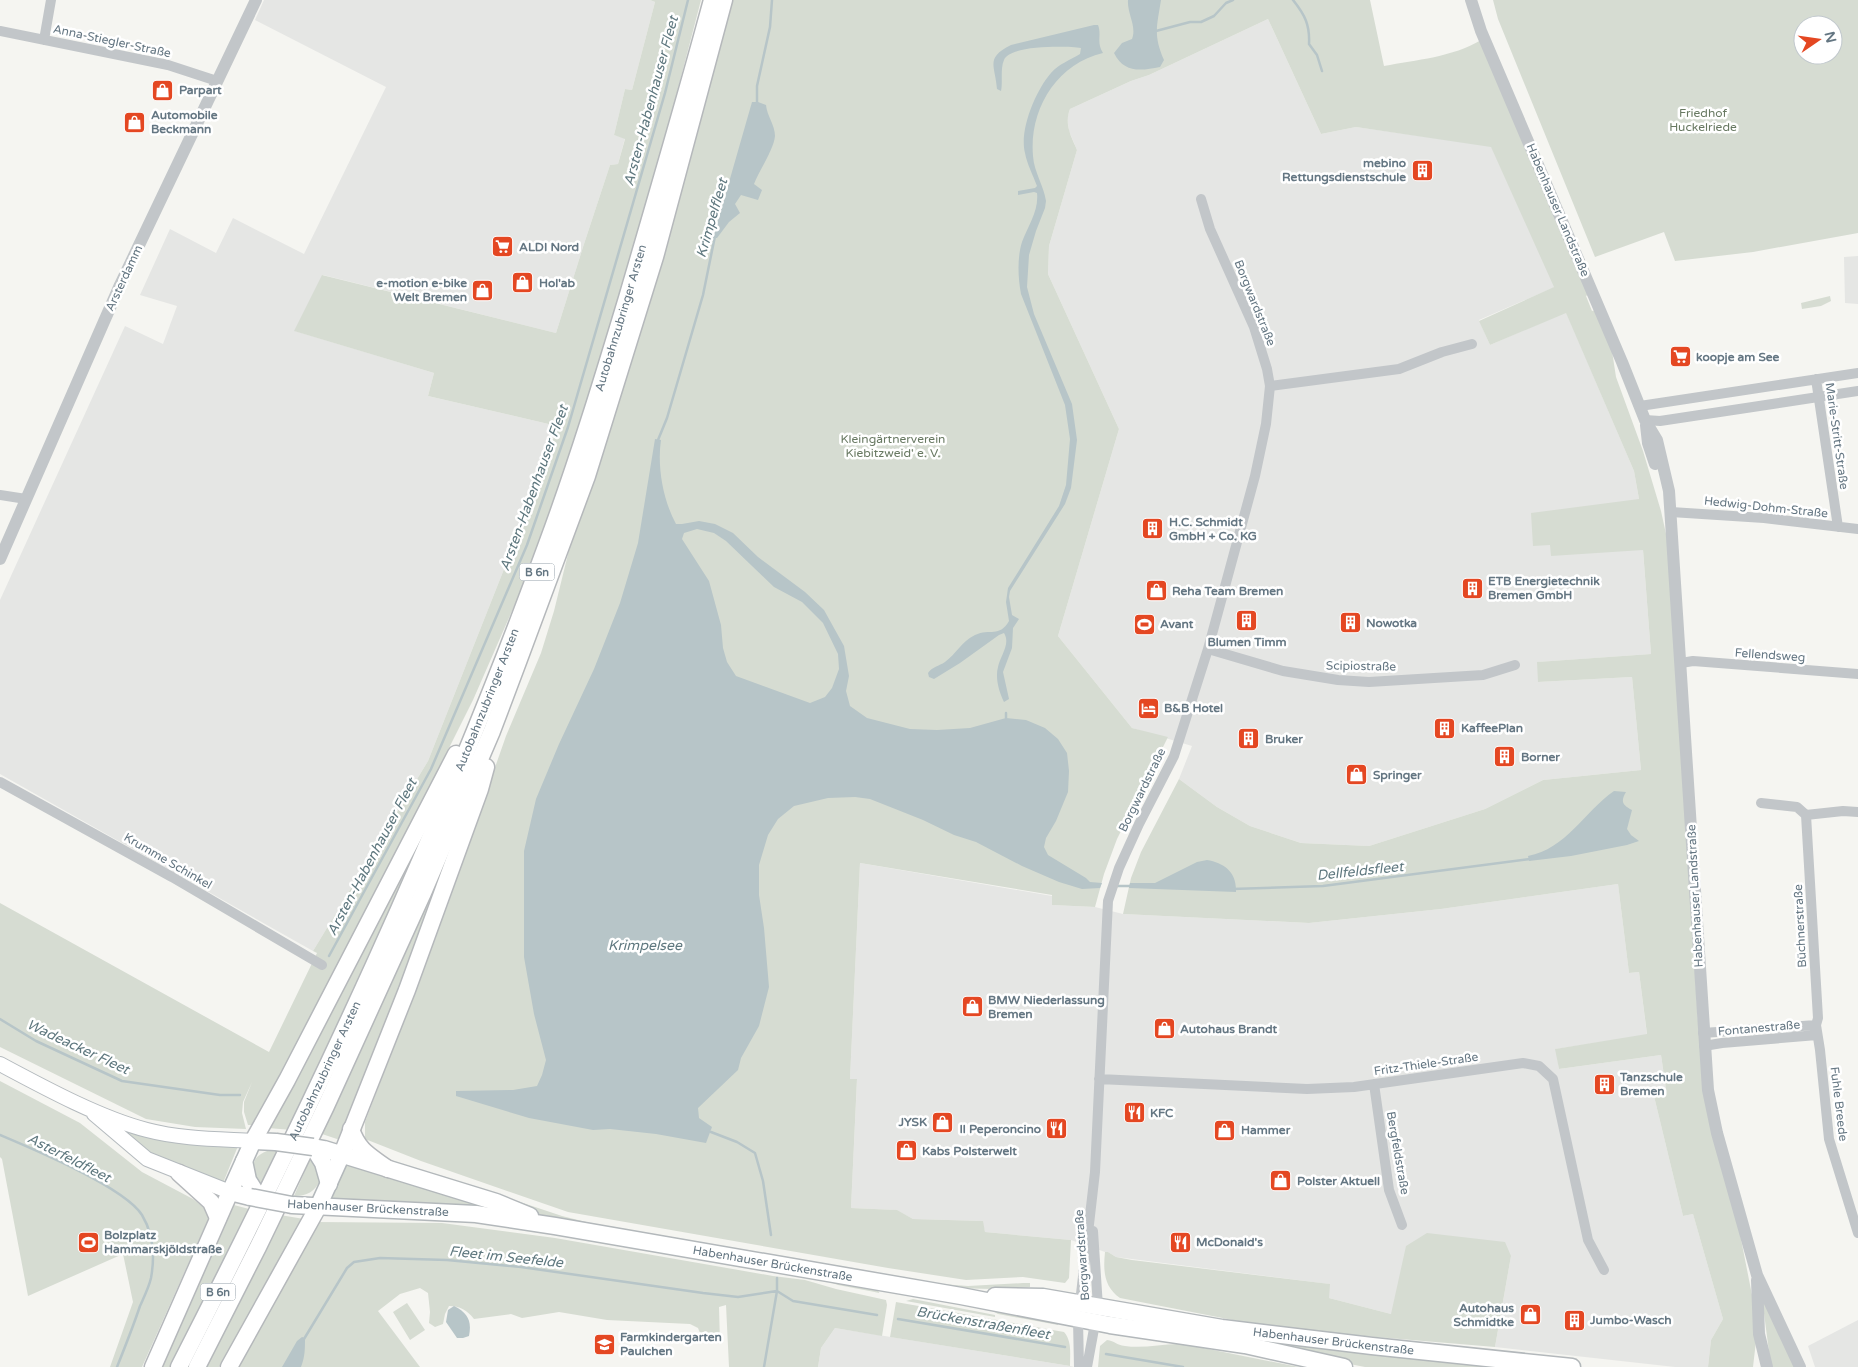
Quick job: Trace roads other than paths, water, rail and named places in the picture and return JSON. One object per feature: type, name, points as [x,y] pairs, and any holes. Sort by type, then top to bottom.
[{"type":"main road","name":"Autobahnzubringer Arsten","points":[[180,1367],[321,1081],[402,903],[486,727],[591,418],[668,161],[712,0]]},
{"type":"main road","name":"Autobahnzubringer Arsten","points":[[196,1367],[265,1233],[326,1106],[422,895],[486,727],[555,565],[587,476],[655,257],[724,0]]},
{"type":"main road","points":[[229,1367],[318,1207],[342,1154],[407,990],[480,789],[486,727]]},
{"type":"main road","points":[[153,1367],[253,1141],[287,1080],[456,754],[486,727]]},
{"type":"main road","name":"Habenhauser Brückenstraße","points":[[0,1064],[86,1107],[146,1130],[204,1139],[276,1142],[367,1158],[394,1171],[496,1202],[555,1226]]},
{"type":"main road","name":"Habenhauser Brückenstraße","points":[[86,1107],[147,1159],[230,1192],[254,1195],[292,1205],[476,1214],[961,1296],[1078,1320],[1097,1315],[1572,1367]]},
{"type":"main road","points":[[351,1129],[358,1146],[367,1158]]},
{"type":"main road","points":[[319,1151],[329,1184]]},
{"type":"main road","points":[[244,1161],[248,1180],[254,1195]]},
{"type":"main road","points":[[179,1173],[211,1202],[218,1218]]},
{"type":"main road","name":"Habenhauser Brückenstraße","points":[[961,1296],[1043,1297],[1080,1303],[1097,1315],[1344,1367]]},
{"type":"main road","points":[[1493,1367],[1507,1364],[1512,1360]]},
{"type":"street","points":[[44,40],[51,0]]},
{"type":"street","name":"Arsterdamm","points":[[0,559],[120,285],[256,0]]},
{"type":"street","name":"Habenhauser Landstraße","points":[[1471,0],[1481,31],[1645,420],[1657,440],[1669,491],[1671,512],[1708,1090],[1712,1112],[1757,1275],[1800,1367]]},
{"type":"street","name":"Anna-Stiegler-Straße","points":[[0,31],[168,65],[217,81]]},
{"type":"street","name":"Borgwardstraße","points":[[1080,1303],[1095,1172],[1109,900],[1117,874],[1138,824],[1174,756],[1208,649],[1255,476],[1266,424],[1270,386],[1267,369],[1254,327],[1210,229],[1201,199]]},
{"type":"street","points":[[1270,386],[1399,369],[1442,352],[1472,344]]},
{"type":"street","points":[[1640,406],[1858,373]]},
{"type":"street","name":"Marie-Stritt-Straße","points":[[1816,379],[1838,527]]},
{"type":"street","points":[[1748,389],[1751,407]]},
{"type":"street","points":[[1645,420],[1660,421],[1858,391]]},
{"type":"street","points":[[0,494],[26,499]]},
{"type":"street","name":"Hedwig-Dohm-Straße","points":[[1671,512],[1764,518],[1858,529]]},
{"type":"street","name":"Scipiostraße","points":[[1208,649],[1283,671],[1338,680],[1370,682],[1483,675],[1515,666]]},
{"type":"street","name":"Fellendsweg","points":[[1681,663],[1693,662],[1858,674]]},
{"type":"street","name":"Krumme Schinkel","points":[[0,782],[172,877],[322,965]]},
{"type":"street","points":[[1761,803],[1797,807],[1806,815],[1842,811],[1858,812]]},
{"type":"street","name":"Büchnerstraße","points":[[1806,815],[1818,1018],[1816,1030]]},
{"type":"street","name":"Fontanestraße","points":[[1704,1040],[1722,1043],[1816,1030]]},
{"type":"street","name":"Fuhle Breede","points":[[1816,1030],[1820,1050],[1829,1139],[1858,1233]]},
{"type":"street","name":"Fritz-Thiele-Straße","points":[[1099,1079],[1307,1089],[1354,1087],[1523,1063],[1540,1066],[1552,1078],[1588,1240],[1604,1270]]},
{"type":"street","name":"Bergfeldstraße","points":[[1374,1084],[1389,1190],[1402,1225]]},
{"type":"street","name":"Borgwardstraße","points":[[1087,1367],[1097,1315],[1091,1202]]},
{"type":"street","name":"Habenhauser Landstraße","points":[[1757,1275],[1759,1334],[1766,1367]]},
{"type":"street","points":[[1079,1367],[1078,1320],[1080,1303]]},
{"type":"water","points":[[1128,0],[1161,0],[1157,37],[1164,60],[1160,67],[1133,69],[1118,60],[1114,53],[1122,43],[1132,39],[1133,25]]},
{"type":"water","points":[[1098,25],[1100,45],[1103,53],[1086,59],[1072,67],[1059,78],[1041,106],[1033,139],[1034,162],[1046,201],[1029,255],[1027,287],[1034,314],[1072,404],[1077,440],[1071,488],[1065,504],[1010,591],[1012,615],[1019,619],[1013,628],[1012,648],[1003,672],[1009,699],[1004,702],[999,689],[997,671],[1006,646],[1004,633],[934,679],[929,677],[928,673],[949,659],[970,638],[980,633],[998,631],[1009,621],[1006,602],[1008,588],[1059,506],[1066,485],[1070,439],[1065,405],[1021,294],[1019,281],[1020,248],[1035,212],[1037,193],[1018,195],[1018,191],[1037,186],[1027,161],[1024,144],[1024,133],[1030,111],[1045,80],[1054,70],[1080,54],[1081,48],[1027,49],[1008,55],[1003,64],[1001,91],[997,89],[994,63],[998,54],[1011,45]]},
{"type":"water","name":"Krimpelfleet","points":[[752,102],[766,105],[775,132],[772,147],[754,184],[762,190],[758,200],[741,195],[735,204],[740,213],[729,222],[717,238],[713,238]]},
{"type":"water","name":"Krimpelsee","points":[[655,439],[661,440],[662,483],[671,515],[676,524],[699,521],[715,524],[733,533],[758,557],[805,592],[824,610],[844,646],[849,676],[846,691],[850,706],[867,718],[910,729],[970,728],[1006,718],[1026,720],[1045,728],[1058,739],[1067,753],[1069,771],[1068,792],[1056,821],[1046,838],[1044,847],[1048,855],[1090,882],[1102,883],[1100,888],[1082,889],[1059,882],[1022,866],[976,842],[954,835],[923,820],[870,799],[855,797],[828,798],[794,806],[778,819],[768,835],[759,865],[759,895],[769,987],[759,1026],[741,1058],[738,1070],[698,1108],[699,1118],[712,1127],[706,1143],[656,1134],[610,1129],[593,1130],[529,1118],[456,1096],[456,1091],[513,1090],[537,1086],[542,1075],[546,1060],[534,1014],[524,957],[524,851],[536,799],[594,669],[620,603],[638,543]],"holes":[[[697,529],[714,533],[726,541],[774,587],[802,602],[823,623],[838,654],[839,669],[832,688],[825,697],[810,703],[736,676],[727,662],[723,648],[721,625],[709,581],[682,539],[684,533]]]},
{"type":"water","points":[[1614,791],[1626,792],[1623,803],[1632,810],[1627,829],[1639,841],[1571,856],[1529,861],[1528,856],[1553,846],[1564,838]]},
{"type":"water","points":[[1207,860],[1219,863],[1232,874],[1236,885],[1236,892],[1129,888],[1130,883],[1155,883],[1197,862]]},
{"type":"water","points":[[454,1306],[468,1318],[470,1326],[469,1336],[457,1338],[446,1322],[448,1310]]},
{"type":"water","points":[[302,1337],[305,1338],[305,1346],[301,1367],[282,1367],[297,1341]]},
{"type":"waterway","name":"Arsten-Habenhauser Fleet","points":[[329,956],[431,769],[527,545],[568,427],[665,93],[688,0]]},
{"type":"waterway","name":"Krimpelfleet","points":[[757,104],[757,86],[770,27],[772,0]]},
{"type":"waterway","points":[[1154,32],[1190,22],[1201,22],[1214,16],[1226,3],[1233,0]]},
{"type":"waterway","points":[[1293,0],[1306,20],[1309,31],[1309,44],[1317,55],[1322,71]]},
{"type":"waterway","name":"Krimpelfleet","points":[[658,440],[667,418],[703,295],[715,236]]},
{"type":"waterway","points":[[1006,713],[1006,718]]},
{"type":"waterway","name":"Dellfeldsfleet","points":[[1232,889],[1323,886],[1530,859]]},
{"type":"waterway","name":"Dellfeldsfleet","points":[[1115,886],[1132,886]]},
{"type":"waterway","name":"Wadeacker Fleet","points":[[0,1019],[36,1041],[122,1081],[220,1095],[240,1095]]},
{"type":"waterway","points":[[711,1132],[737,1142],[755,1153],[763,1181],[771,1235]]},
{"type":"waterway","name":"Asterfeldfleet","points":[[0,1135],[55,1159],[98,1181],[132,1204],[142,1215],[151,1238],[153,1262],[151,1278],[117,1367]]},
{"type":"waterway","name":"Fleet im Seefelde","points":[[304,1339],[347,1268],[354,1262],[380,1258],[447,1260],[521,1267],[738,1297],[777,1291]]},
{"type":"waterway","points":[[764,1367],[777,1291],[777,1278]]},
{"type":"waterway","name":"Brückenstraßenfleet","points":[[777,1291],[793,1301],[877,1315]]},
{"type":"waterway","name":"Brückenstraßenfleet","points":[[898,1319],[1065,1347]]},
{"type":"waterway","name":"Brückenstraßenfleet","points":[[1106,1354],[1183,1367]]},
{"type":"place","name":"Parpart","points":[[163,90]]},
{"type":"place","name":"Automobile Beckmann","points":[[135,122]]},
{"type":"place","name":"mebino Rettungsdienstschule","points":[[1422,170]]},
{"type":"place","name":"ALDI Nord","points":[[503,247]]},
{"type":"place","name":"Hol'ab","points":[[523,283]]},
{"type":"place","name":"e-motion e-bike Welt Bremen","points":[[483,290]]},
{"type":"place","name":"koopje am See","points":[[1680,357]]},
{"type":"place","name":"H.C. Schmidt GmbH + Co. KG","points":[[1153,529]]},
{"type":"place","name":"ETB Energietechnik Bremen GmbH","points":[[1472,588]]},
{"type":"place","name":"Reha Team Bremen","points":[[1156,591]]},
{"type":"place","name":"Blumen Timm","points":[[1247,621]]},
{"type":"place","name":"Nowotka","points":[[1350,623]]},
{"type":"place","name":"Avant","points":[[1144,624]]},
{"type":"place","name":"B&B Hotel","points":[[1148,708]]},
{"type":"place","name":"KaffeePlan","points":[[1445,728]]},
{"type":"place","name":"Bruker","points":[[1249,739]]},
{"type":"place","name":"Borner","points":[[1505,757]]},
{"type":"place","name":"Springer","points":[[1357,775]]},
{"type":"place","name":"BMW Niederlassung Bremen","points":[[972,1007]]},
{"type":"place","name":"Autohaus Brandt","points":[[1164,1029]]},
{"type":"place","name":"Tanzschule Bremen","points":[[1604,1084]]},
{"type":"place","name":"KFC","points":[[1134,1113]]},
{"type":"place","name":"JYSK","points":[[943,1122]]},
{"type":"place","name":"Il Peperoncino","points":[[1057,1129]]},
{"type":"place","name":"Hammer","points":[[1225,1130]]},
{"type":"place","name":"Kabs Polsterwelt","points":[[906,1151]]},
{"type":"place","name":"Polster Aktuell","points":[[1281,1181]]},
{"type":"place","name":"Bolzplatz Hammarskjöldstraße","points":[[88,1242]]},
{"type":"place","name":"McDonald's","points":[[1180,1242]]},
{"type":"place","name":"Autohaus Schmidtke","points":[[1530,1315]]},
{"type":"place","name":"Jumbo-Wasch","points":[[1574,1320]]},
{"type":"place","name":"Farmkindergarten Paulchen","points":[[604,1344]]},
{"type":"park label","name":"Friedhof Huckelriede","points":[[1703,120]]},
{"type":"park label","name":"Kleingärtnerverein Kiebitzweid' e. V.","points":[[893,446]]}]
